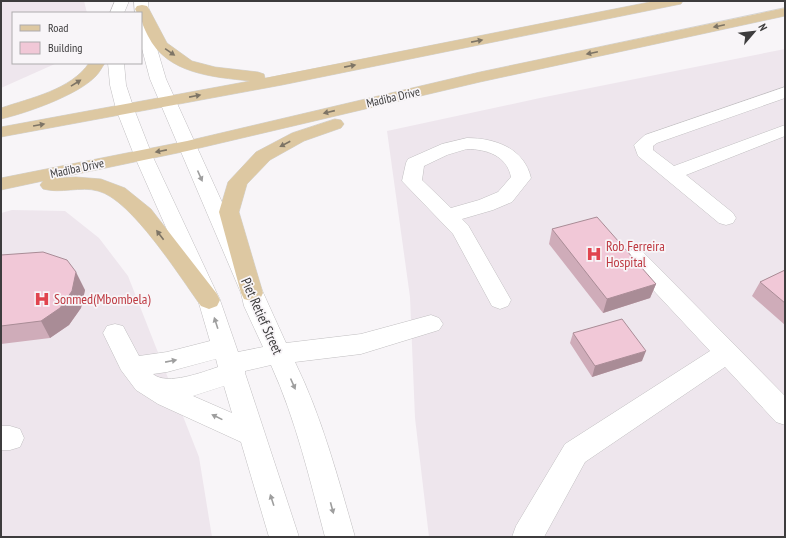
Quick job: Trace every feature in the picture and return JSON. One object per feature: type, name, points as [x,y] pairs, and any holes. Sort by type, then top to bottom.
[{"type":"main road","points":[[1,132],[282,80],[676,1]]},
{"type":"main road","points":[[141,5],[161,46],[186,64],[214,72],[282,80]]},
{"type":"main road","name":"Madiba Drive","points":[[1,184],[187,146],[480,77],[785,12]]},
{"type":"main road","points":[[1,114],[53,95],[77,83],[94,69],[96,64]]},
{"type":"main road","points":[[252,293],[229,212],[238,182],[263,156],[298,137],[313,131],[480,77]]},
{"type":"main road","points":[[1,188],[76,183],[101,185],[118,192],[144,214],[209,300]]},
{"type":"street","points":[[117,12],[122,1]]},
{"type":"street","name":"Piet Retief Street","points":[[142,15],[143,25],[158,79],[252,293],[256,306],[295,389],[304,414],[340,537]]},
{"type":"street","points":[[116,64],[118,85],[125,109],[143,155],[209,300],[284,537]]},
{"type":"street","points":[[726,218],[645,152],[643,145],[651,139],[785,92]]},
{"type":"street","points":[[671,174],[785,130]]},
{"type":"street","points":[[447,216],[486,205],[505,197],[521,178],[519,167],[507,153],[485,144],[462,144],[436,152],[415,163],[412,181],[447,216],[461,230],[500,300]]},
{"type":"street","points":[[635,257],[785,414]]},
{"type":"street","points":[[133,367],[190,357],[229,361],[361,344],[431,324]]},
{"type":"street","points":[[116,334],[127,360],[151,386],[167,396],[252,434]]},
{"type":"street","points":[[527,537],[575,453],[727,353]]},
{"type":"street","points":[[151,386],[162,389],[176,388],[207,380],[229,361]]},
{"type":"shaded area","points":[[1,1],[84,1],[87,12],[12,12],[12,64],[55,64],[1,88]]},
{"type":"shaded area","name":"Rob Ferreira Hospital","points":[[785,49],[785,537],[429,537],[415,418],[410,297],[387,131],[540,98]]},
{"type":"shaded area","points":[[12,210],[65,211],[99,238],[128,276],[199,457],[212,537],[1,537],[1,213]]},
{"type":"building","points":[[597,217],[656,284],[607,299],[552,229]]},
{"type":"building","name":"Sonmed(Mbombela)","points":[[43,252],[67,260],[76,272],[72,291],[60,308],[41,321],[1,326],[1,255]]},
{"type":"building","points":[[785,270],[785,303],[760,282]]},
{"type":"building","points":[[622,319],[646,351],[595,366],[573,333]]},
{"type":"place","name":"Rob Ferreira Hospital","points":[[594,254]]},
{"type":"place","name":"Sonmed(Mbombela)","points":[[42,299]]}]
